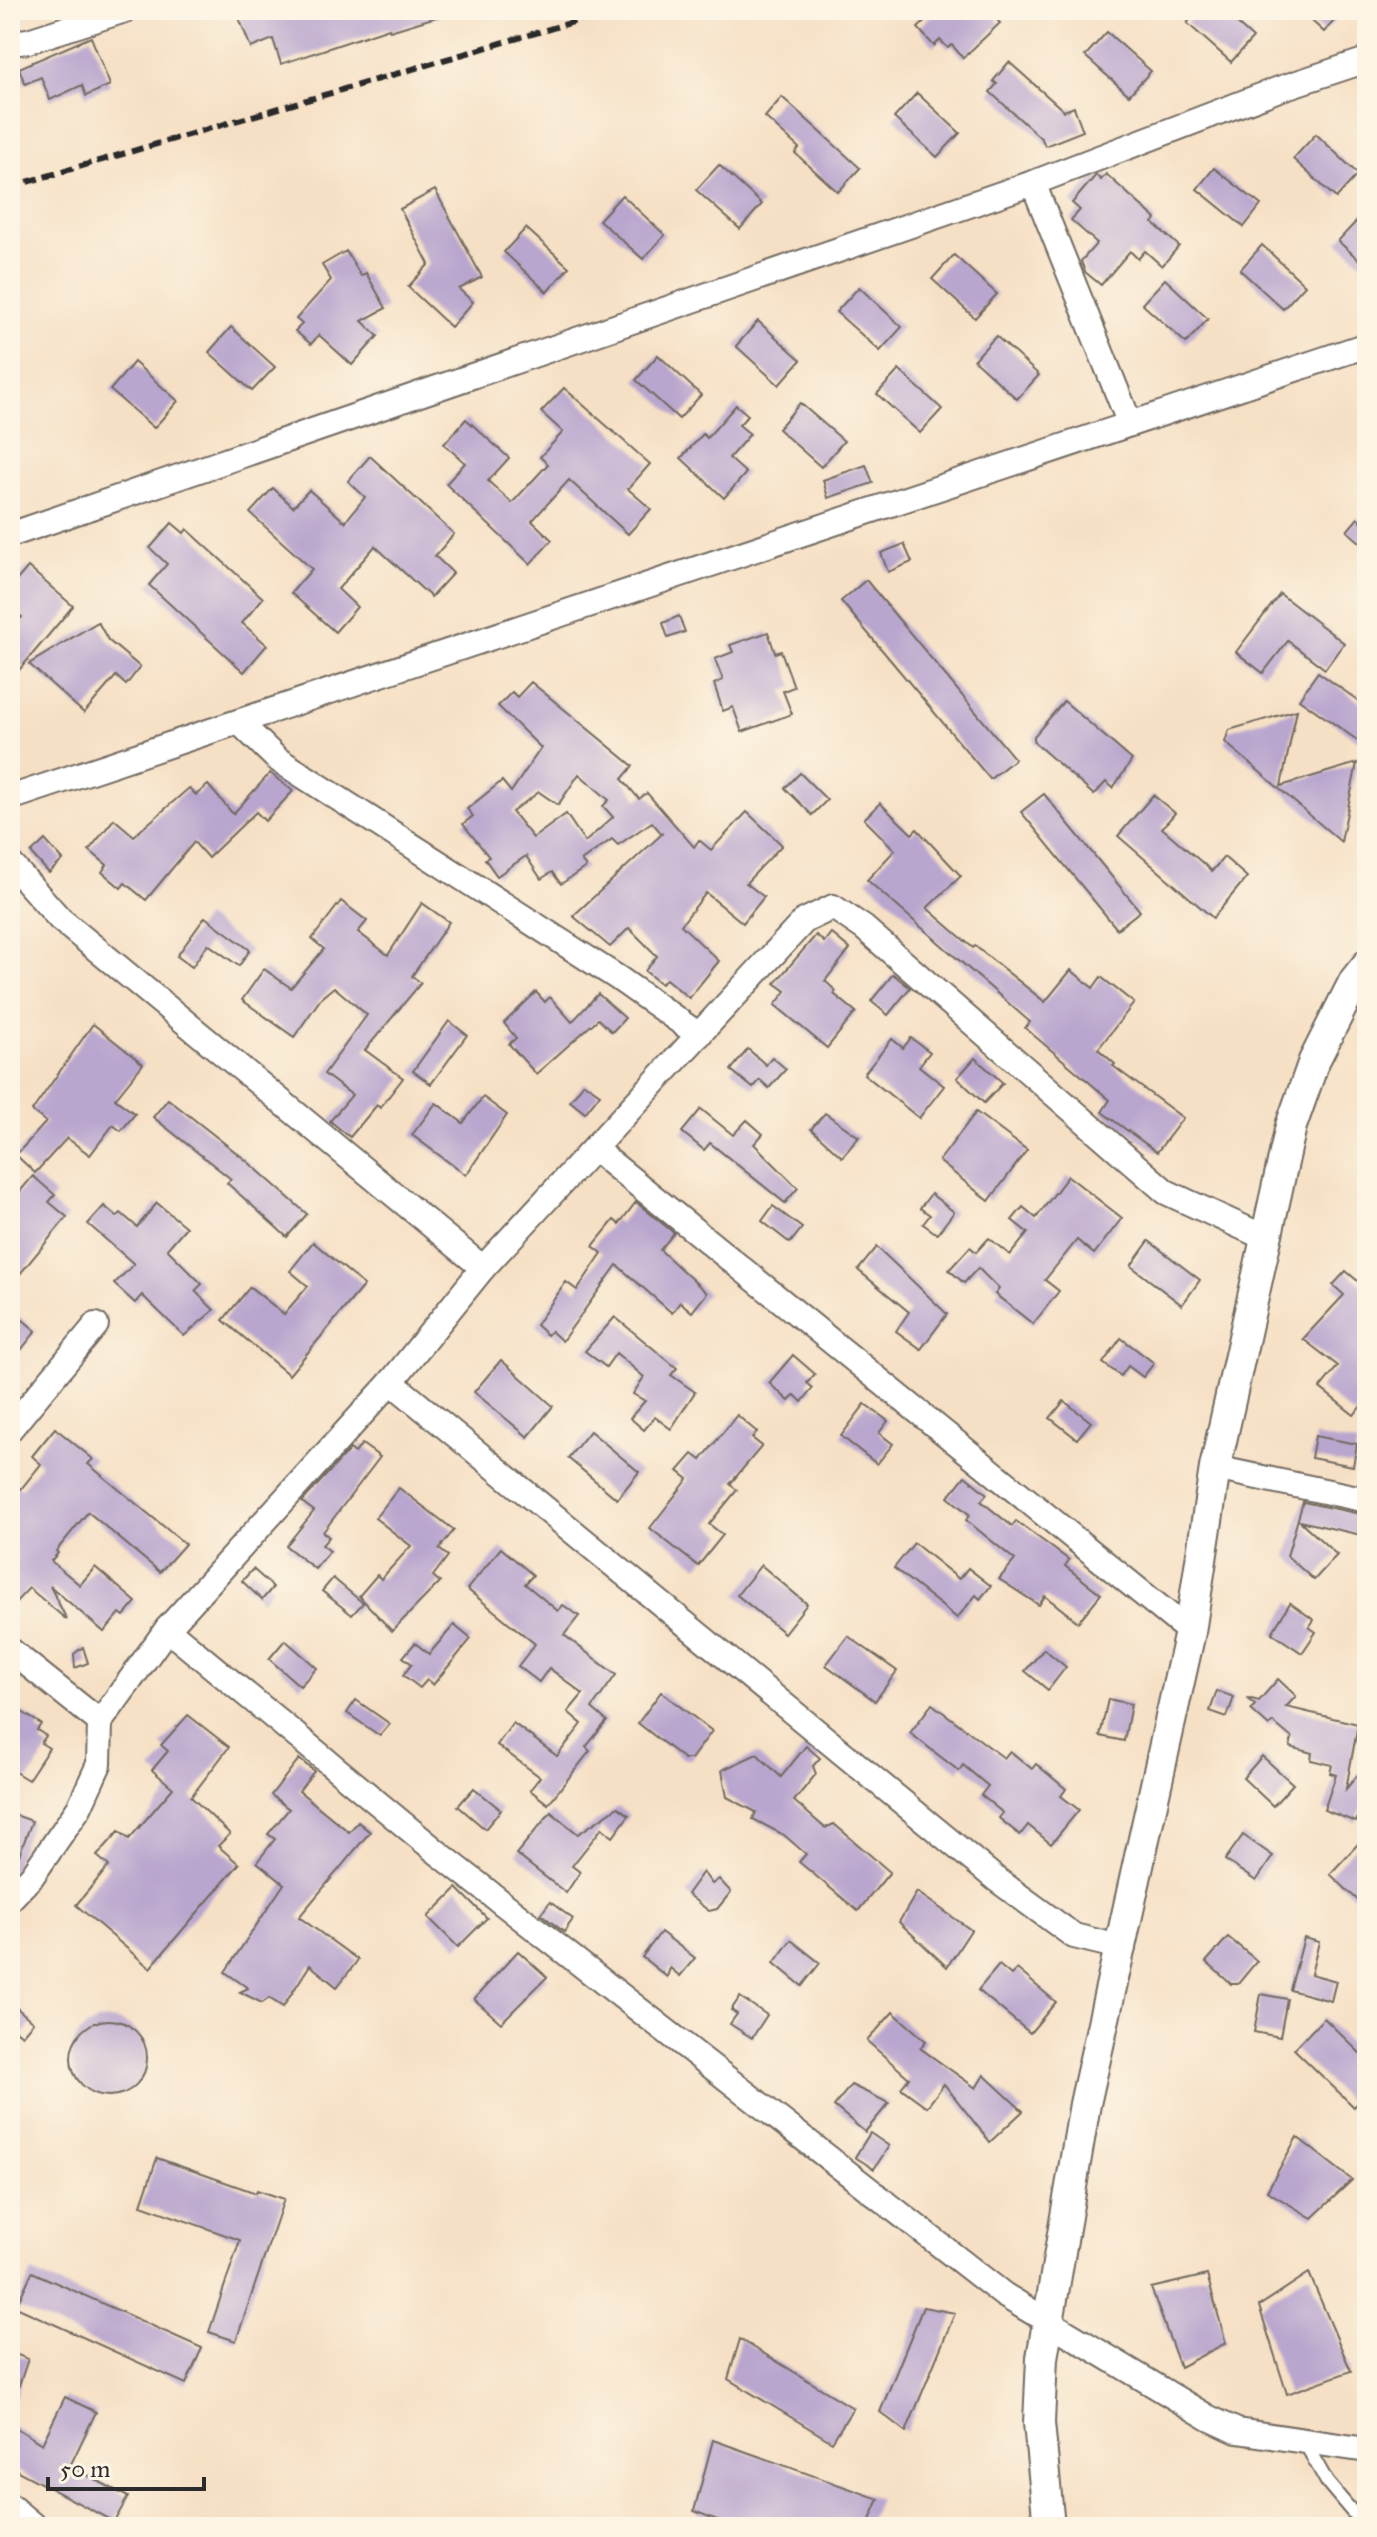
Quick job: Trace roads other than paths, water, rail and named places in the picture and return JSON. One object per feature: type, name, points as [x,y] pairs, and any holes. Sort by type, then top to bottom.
[{"type":"street","points":[[10,43],[28,41],[125,10]]},
{"type":"street","points":[[10,535],[1033,183],[1279,89],[1367,60]]},
{"type":"street","points":[[1033,183],[1130,424]]},
{"type":"street","points":[[10,798],[1367,345]]},
{"type":"street","points":[[239,722],[277,759],[591,961],[699,1035]]},
{"type":"street","points":[[10,863],[60,919],[483,1268]]},
{"type":"street","points":[[10,1899],[32,1876],[79,1808],[99,1764],[100,1722],[167,1629],[391,1382],[483,1268],[804,921],[833,907],[864,928],[1166,1192],[1268,1239]]},
{"type":"street","points":[[1049,2527],[1039,2423],[1046,2320],[1085,2104],[1123,1948],[1190,1632],[1215,1468],[1291,1126],[1314,1061],[1355,980],[1367,965]]},
{"type":"street","points":[[594,1149],[1190,1632]]},
{"type":"street","points":[[10,1429],[96,1325]]},
{"type":"street","points":[[391,1382],[996,1879],[1074,1936],[1123,1948]]},
{"type":"street","points":[[1215,1468],[1367,1500]]},
{"type":"street","points":[[167,1629],[437,1852],[680,2045],[1004,2295],[1209,2418],[1237,2431],[1367,2450]]},
{"type":"street","points":[[10,1650],[100,1722]]},
{"type":"street","points":[[10,2506],[35,2527]]},
{"type":"lane","points":[[1304,2441],[1327,2482],[1365,2527]]},
{"type":"railway","points":[[10,187],[614,10]]}]
